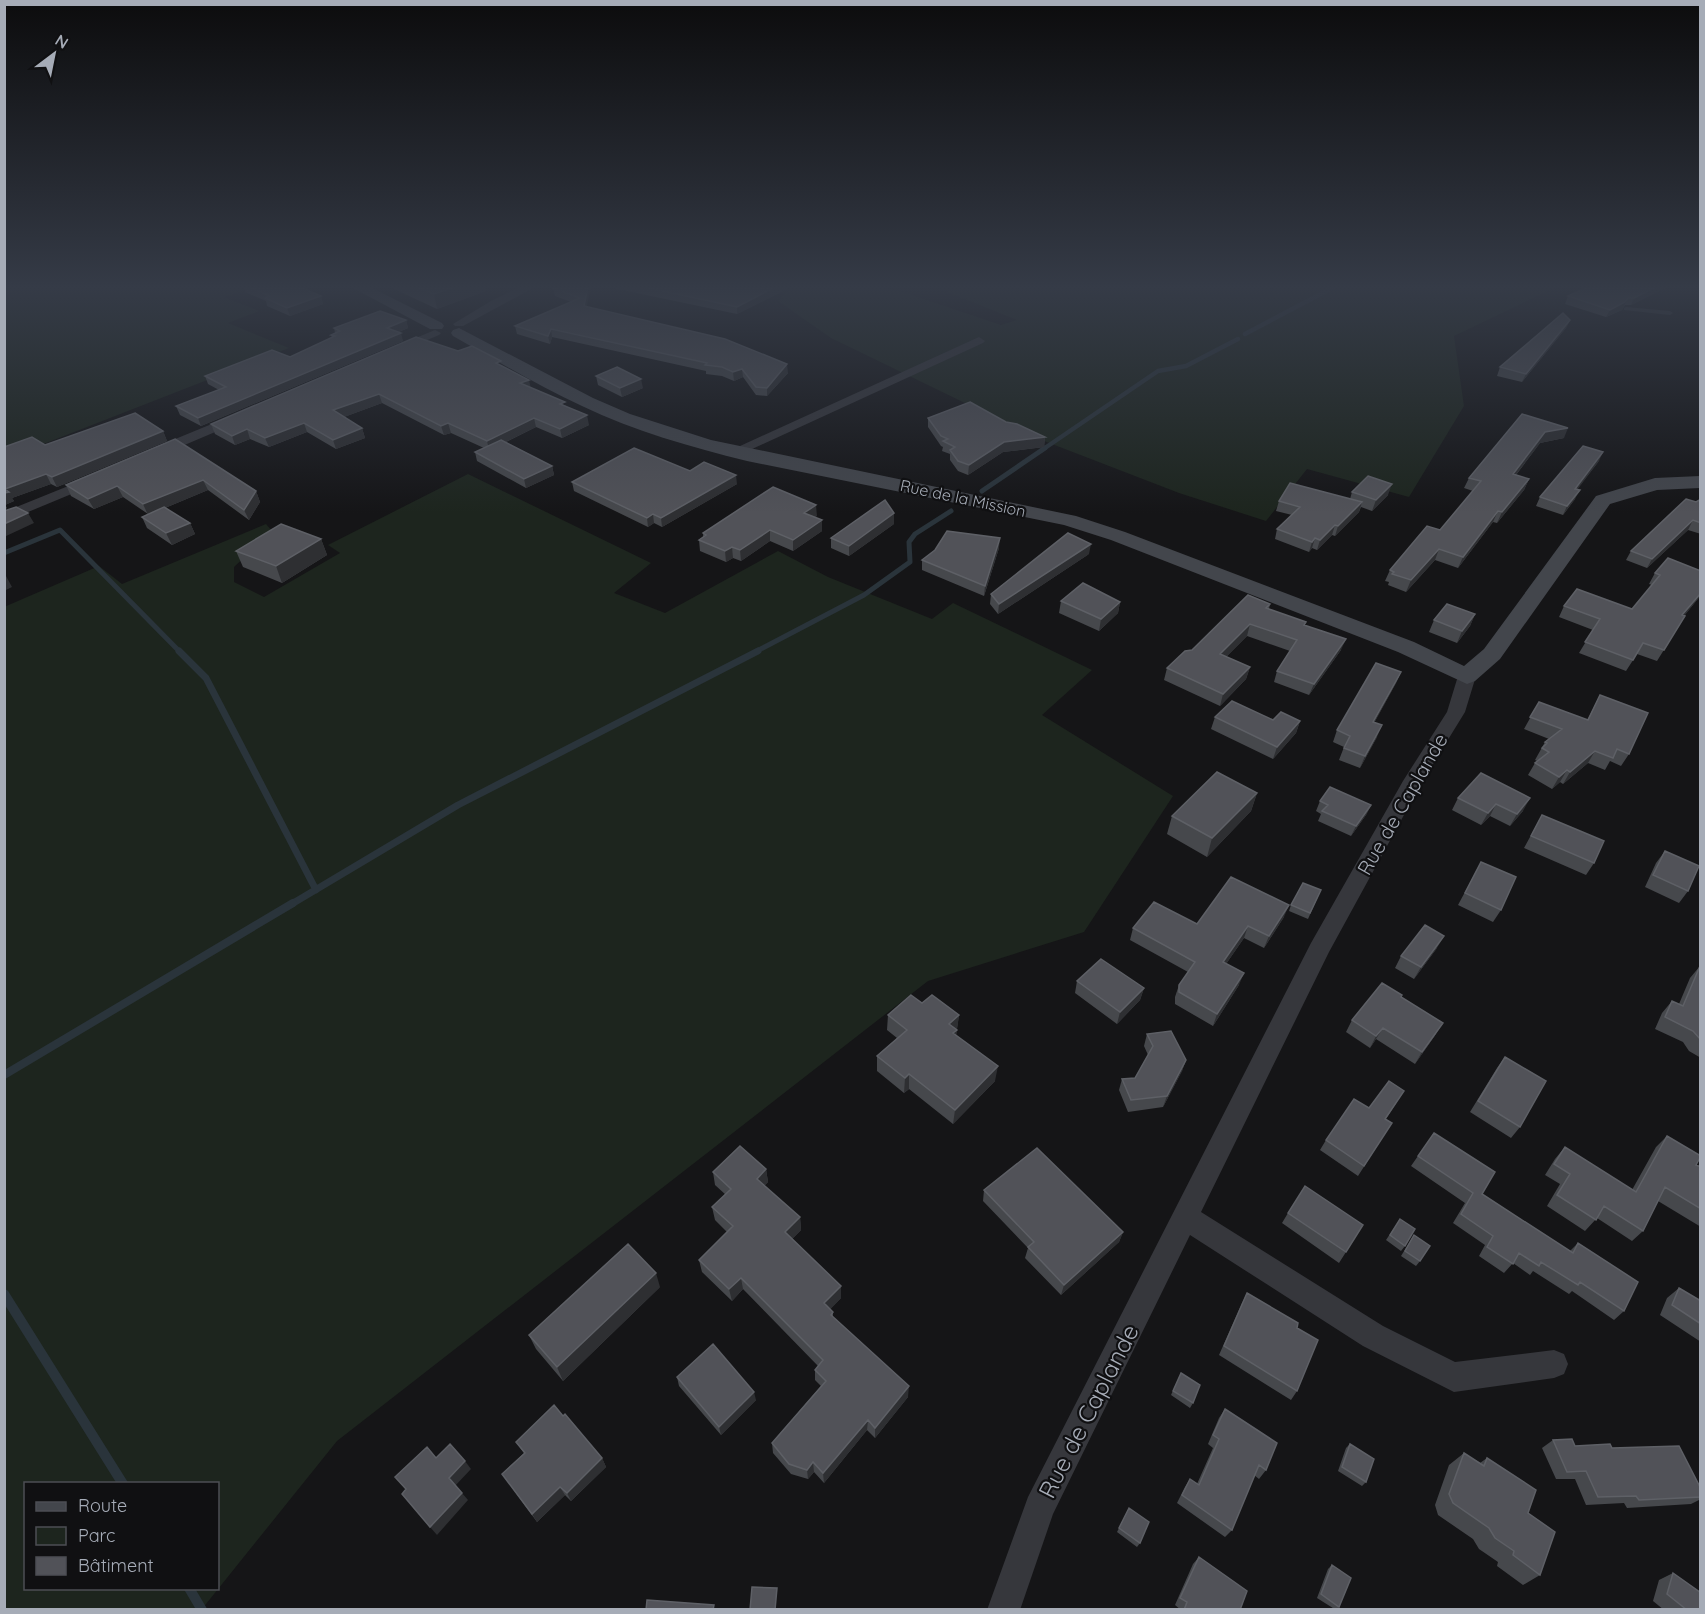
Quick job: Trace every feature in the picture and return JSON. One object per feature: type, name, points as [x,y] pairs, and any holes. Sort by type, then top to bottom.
[{"type":"main road","name":"Rue de la Mission","points":[[519,362],[596,406],[666,432],[734,452],[1069,520],[1118,536],[1395,643],[1467,676]]},
{"type":"main road","points":[[1467,676],[1492,654],[1603,500],[1655,484],[1701,482]]},
{"type":"street","points":[[734,452],[932,362]]},
{"type":"street","points":[[142,459],[248,412]]},
{"type":"street","points":[[4,518],[110,472]]},
{"type":"street","name":"Rue de Caplande","points":[[1003,1610],[1039,1508],[1319,949],[1413,781],[1456,712],[1467,676]]},
{"type":"street","points":[[1185,1217],[1373,1336],[1454,1377],[1554,1364]]},
{"type":"green space","points":[[5,362],[252,362],[5,459]]},
{"type":"green space","points":[[881,362],[1458,362],[1464,406],[1409,497],[1307,469],[1266,521],[1179,493],[1039,439]]},
{"type":"green space","points":[[468,474],[651,563],[614,593],[665,613],[778,551],[828,577],[932,619],[953,603],[1092,670],[1042,715],[1173,796],[1084,932],[928,981],[337,1441],[219,1588],[219,1482],[24,1482],[24,1590],[217,1590],[202,1609],[5,1609],[4,607],[99,566],[122,584],[266,524],[272,531],[234,567],[234,582],[264,597],[340,553],[328,545]]},
{"type":"building","points":[[240,362],[331,362],[198,418],[176,406],[226,387],[205,376]]},
{"type":"building","points":[[356,362],[498,362],[496,363],[529,380],[520,383],[565,402],[560,404],[587,415],[560,429],[534,418],[487,441],[448,423],[441,426],[379,394],[333,410],[362,428],[333,440],[304,423],[265,438],[247,429],[232,436],[211,424]]},
{"type":"building","points":[[704,362],[787,364],[767,388],[756,387],[742,369],[733,372],[722,367],[705,365],[707,363]]},
{"type":"building","points":[[1505,362],[1536,362],[1526,374],[1500,367]]},
{"type":"building","points":[[617,367],[641,379],[620,388],[596,376]]},
{"type":"building","points":[[970,402],[1006,422],[1017,424],[1045,437],[1004,442],[969,465],[958,461],[950,450],[955,447],[943,441],[948,439],[941,436],[928,418]]},
{"type":"building","points":[[135,413],[163,431],[52,477],[46,474],[5,489],[9,492],[4,493],[4,447],[32,437],[45,445]]},
{"type":"building","points":[[1522,414],[1568,428],[1545,432],[1513,474],[1529,479],[1502,512],[1498,511],[1463,557],[1439,549],[1411,580],[1392,574],[1394,572],[1390,570],[1427,526],[1440,530],[1481,481],[1469,478]]},
{"type":"building","points":[[175,439],[256,491],[244,510],[203,480],[143,504],[117,486],[88,499],[66,485]]},
{"type":"building","points":[[501,440],[552,466],[524,479],[475,452]]},
{"type":"building","points":[[1583,446],[1603,452],[1575,489],[1580,490],[1567,506],[1540,497]]},
{"type":"building","points":[[634,448],[690,471],[704,462],[736,475],[661,518],[653,514],[647,518],[572,482]]},
{"type":"building","points":[[1368,476],[1392,484],[1376,500],[1352,492]]},
{"type":"building","points":[[1290,483],[1362,502],[1338,526],[1335,525],[1320,540],[1315,538],[1312,542],[1277,529],[1300,507],[1279,501]]},
{"type":"building","points":[[773,487],[816,505],[804,513],[822,520],[793,540],[770,530],[740,550],[732,547],[725,551],[699,540],[706,535],[703,533]]},
{"type":"building","points":[[1686,499],[1696,502],[1701,499],[1701,523],[1693,520],[1652,559],[1631,551]]},
{"type":"building","points":[[885,500],[894,513],[849,546],[831,538]]},
{"type":"building","points":[[16,507],[28,513],[4,524],[4,511]]},
{"type":"building","points":[[164,507],[190,523],[166,533],[142,517]]},
{"type":"building","points":[[281,524],[321,539],[276,566],[236,551]]},
{"type":"building","points":[[947,531],[1000,538],[985,586],[922,560],[935,550]]},
{"type":"building","points":[[1068,533],[1091,544],[999,604],[991,594]]},
{"type":"building","points":[[1668,558],[1701,571],[1701,593],[1682,615],[1685,616],[1664,650],[1643,643],[1633,660],[1585,642],[1600,619],[1564,606],[1577,589],[1632,609],[1660,575],[1655,573]]},
{"type":"building","points":[[1083,583],[1120,602],[1101,619],[1061,601]]},
{"type":"building","points":[[1248,595],[1270,604],[1266,608],[1306,622],[1304,625],[1346,639],[1314,684],[1277,671],[1297,640],[1250,624],[1220,654],[1250,667],[1223,694],[1167,668],[1185,651],[1192,650]]},
{"type":"building","points":[[1447,604],[1475,614],[1462,631],[1434,620]]},
{"type":"building","points":[[1376,663],[1401,672],[1373,722],[1382,725],[1365,756],[1344,748],[1350,736],[1337,730]]},
{"type":"building","points":[[1600,695],[1648,713],[1629,754],[1617,749],[1613,758],[1595,751],[1570,772],[1567,770],[1559,777],[1535,763],[1549,752],[1542,748],[1547,743],[1545,742],[1562,729],[1530,717],[1539,702],[1588,720]]},
{"type":"building","points":[[1232,701],[1273,720],[1281,712],[1300,721],[1277,747],[1215,717]]},
{"type":"building","points":[[1217,772],[1257,793],[1212,838],[1172,816]]},
{"type":"building","points":[[1481,773],[1530,798],[1517,814],[1496,804],[1488,813],[1458,798]]},
{"type":"building","points":[[1330,787],[1371,805],[1356,826],[1322,811],[1328,805],[1320,801]]},
{"type":"building","points":[[1542,815],[1604,841],[1594,863],[1531,836]]},
{"type":"building","points":[[1665,851],[1699,866],[1688,891],[1653,875]]},
{"type":"building","points":[[1481,862],[1516,877],[1501,910],[1465,893]]},
{"type":"building","points":[[1231,877],[1289,905],[1269,936],[1248,926],[1223,962],[1244,973],[1217,1014],[1179,992],[1179,985],[1195,962],[1133,928],[1154,902],[1197,924]]},
{"type":"building","points":[[1303,883],[1321,890],[1310,913],[1291,905]]},
{"type":"building","points":[[1425,925],[1444,936],[1421,967],[1401,956]]},
{"type":"building","points":[[1101,959],[1144,988],[1120,1012],[1077,981]]},
{"type":"building","points":[[1700,966],[1701,1040],[1693,1031],[1665,1017],[1672,1001],[1683,1006]]},
{"type":"building","points":[[1382,983],[1443,1023],[1422,1052],[1383,1028],[1376,1036],[1352,1020]]},
{"type":"building","points":[[911,995],[922,1003],[932,995],[959,1015],[949,1024],[957,1030],[953,1033],[998,1066],[955,1110],[909,1074],[905,1078],[877,1056],[907,1030],[888,1015]]},
{"type":"building","points":[[1171,1031],[1186,1060],[1167,1096],[1131,1100],[1122,1079],[1135,1078],[1153,1046],[1147,1034]]},
{"type":"building","points":[[1505,1057],[1546,1081],[1520,1127],[1478,1101]]},
{"type":"building","points":[[1389,1081],[1404,1091],[1385,1119],[1392,1123],[1364,1166],[1326,1140],[1354,1099],[1369,1108]]},
{"type":"building","points":[[1434,1133],[1495,1172],[1482,1194],[1573,1253],[1578,1243],[1638,1282],[1624,1311],[1580,1282],[1578,1285],[1541,1262],[1539,1266],[1519,1253],[1513,1264],[1487,1247],[1493,1236],[1461,1214],[1473,1193],[1418,1156]]},
{"type":"building","points":[[1667,1136],[1701,1156],[1696,1165],[1701,1167],[1701,1209],[1665,1187],[1643,1231],[1604,1206],[1596,1220],[1557,1195],[1570,1174],[1554,1164],[1565,1147],[1636,1192]]},
{"type":"building","points":[[740,1146],[766,1169],[757,1179],[800,1217],[785,1232],[841,1286],[824,1303],[833,1312],[831,1315],[909,1386],[875,1428],[868,1420],[823,1473],[813,1462],[807,1470],[789,1464],[772,1443],[826,1381],[815,1370],[823,1360],[741,1278],[729,1289],[699,1260],[733,1226],[712,1207],[731,1189],[713,1172]]},
{"type":"building","points":[[1037,1148],[1123,1232],[1064,1285],[1028,1247],[1034,1242],[984,1190]]},
{"type":"building","points":[[1305,1186],[1363,1225],[1346,1252],[1288,1213]]},
{"type":"building","points":[[1400,1219],[1415,1229],[1405,1246],[1390,1235]]},
{"type":"building","points":[[1414,1235],[1430,1246],[1420,1261],[1405,1251]]},
{"type":"building","points":[[628,1244],[656,1273],[557,1367],[529,1335]]},
{"type":"building","points":[[1679,1288],[1701,1301],[1701,1324],[1672,1305]]},
{"type":"building","points":[[1247,1293],[1298,1323],[1297,1328],[1318,1340],[1297,1391],[1224,1346]]},
{"type":"building","points":[[713,1344],[754,1392],[719,1427],[677,1377]]},
{"type":"building","points":[[1181,1373],[1200,1385],[1193,1403],[1173,1391]]},
{"type":"building","points":[[554,1405],[563,1416],[565,1414],[602,1458],[567,1493],[560,1487],[532,1514],[502,1474],[525,1453],[516,1442]]},
{"type":"building","points":[[1225,1409],[1277,1443],[1266,1470],[1259,1465],[1232,1530],[1182,1495],[1190,1479],[1199,1485],[1219,1439],[1213,1435]]},
{"type":"building","points":[[1572,1439],[1575,1446],[1610,1444],[1612,1448],[1679,1446],[1701,1489],[1701,1497],[1639,1500],[1636,1496],[1598,1497],[1586,1471],[1567,1472],[1553,1440]]},
{"type":"building","points":[[450,1444],[465,1461],[449,1478],[462,1493],[430,1527],[402,1494],[406,1489],[395,1477],[427,1447],[436,1458]]},
{"type":"building","points":[[1350,1444],[1374,1459],[1366,1482],[1342,1467]]},
{"type":"building","points":[[1464,1453],[1484,1466],[1487,1458],[1536,1490],[1528,1513],[1555,1532],[1540,1575],[1513,1555],[1514,1551],[1495,1538],[1489,1528],[1453,1503],[1449,1494]]},
{"type":"building","points":[[1129,1508],[1149,1522],[1140,1543],[1119,1528]]},
{"type":"building","points":[[1199,1557],[1247,1591],[1240,1610],[1184,1610],[1187,1602],[1180,1598]]},
{"type":"building","points":[[1332,1565],[1351,1578],[1339,1607],[1321,1594]]},
{"type":"building","points":[[1673,1573],[1701,1593],[1701,1610],[1687,1610],[1667,1594]]},
{"type":"building","points":[[752,1587],[777,1588],[775,1610],[750,1610]]},
{"type":"building","points":[[647,1600],[714,1605],[713,1610],[646,1610]]},
{"type":"waterway","points":[[1042,450],[1158,371],[1186,366],[1193,362]]},
{"type":"waterway","points":[[982,491],[1045,448]]},
{"type":"waterway","points":[[755,652],[864,595],[910,562],[909,542],[915,534],[951,511]]},
{"type":"waterway","points":[[4,553],[60,530],[180,652]]},
{"type":"waterway","points":[[316,890],[458,805],[758,651]]},
{"type":"waterway","points":[[180,652],[206,678],[316,890]]},
{"type":"waterway","points":[[290,905],[316,890]]},
{"type":"waterway","points":[[4,1075],[293,903]]},
{"type":"waterway","points":[[4,1294],[122,1482]]},
{"type":"waterway","points":[[190,1590],[202,1610]]}]
